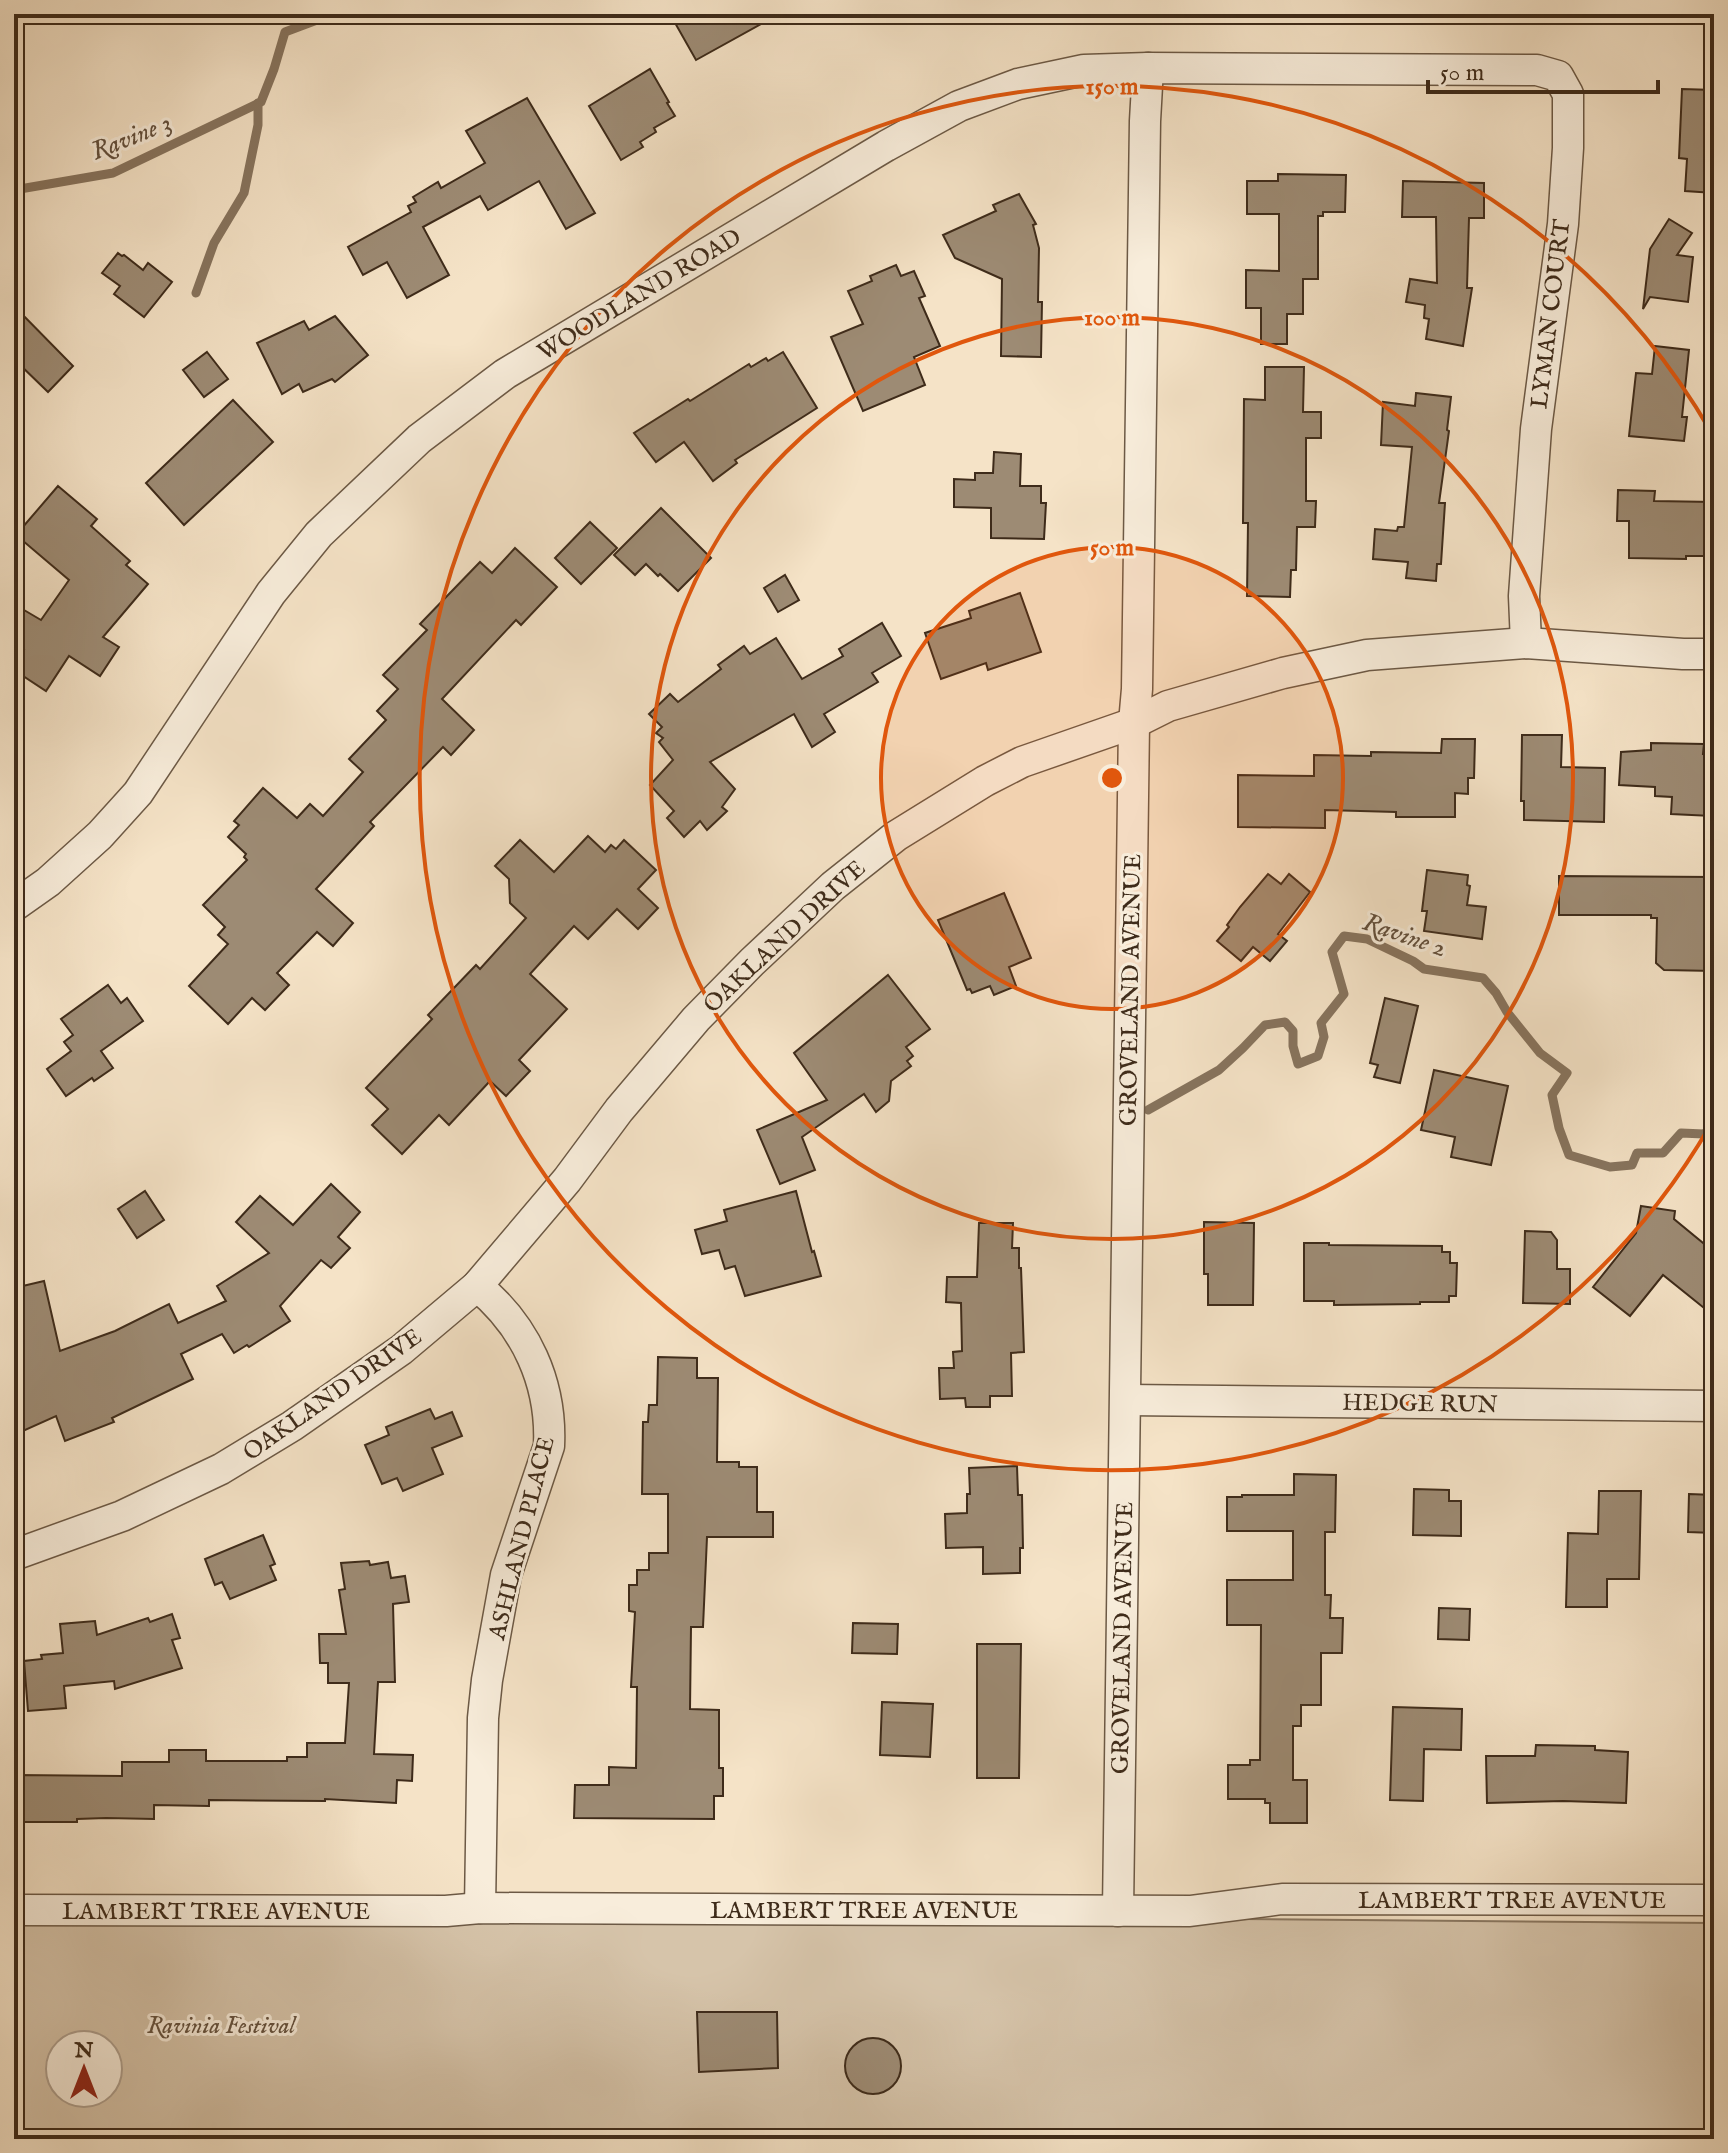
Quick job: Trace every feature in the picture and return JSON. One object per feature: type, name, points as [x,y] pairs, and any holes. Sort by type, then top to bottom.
[{"type":"street","name":"GROVELAND AVENUE","points":[[1118,1911],[1134,723],[1148,68]]},
{"type":"street","name":"WOODLAND ROAD","points":[[14,906],[48,882],[100,835],[138,793],[271,593],[319,534],[419,439],[505,374],[872,154],[959,106],[1018,84],[1084,70],[1470,70]]},
{"type":"street","name":"LYMAN COURT","points":[[1470,70],[1537,70],[1558,76],[1568,94],[1563,224],[1536,429],[1524,596],[1526,643]]},
{"type":"street","name":"OAKLAND DRIVE","points":[[14,1555],[122,1516],[221,1469],[292,1426],[401,1350],[477,1286],[696,1019],[752,962],[833,886],[896,836],[985,781],[1022,762],[1134,723],[1168,706],[1283,673],[1367,655],[1526,643],[1714,654]]},
{"type":"street","name":"ASHLAND PLACE","points":[[477,1286],[493,1299],[523,1337],[544,1386],[550,1426],[549,1446],[506,1575],[487,1680],[483,1718],[480,1908]]},
{"type":"street","name":"HEDGE RUN","points":[[1126,1400],[1714,1406]]},
{"type":"street","name":"LAMBERT TREE AVENUE","points":[[14,1910],[1190,1911],[1282,1899],[1714,1900]]},
{"type":"green space","name":"Ravinia Festival","points":[[14,1909],[1714,1923],[1714,2139],[14,2139]]},
{"type":"building","points":[[670,14],[779,14],[696,60]]},
{"type":"building","points":[[650,69],[675,116],[654,128],[656,132],[640,142],[643,147],[621,160],[589,106]]},
{"type":"building","points":[[1682,89],[1714,90],[1714,193],[1685,191],[1687,159],[1679,158]]},
{"type":"building","points":[[527,98],[595,213],[566,229],[539,181],[488,210],[480,196],[423,227],[449,275],[407,298],[387,262],[363,275],[348,247],[411,212],[408,206],[416,202],[413,197],[438,182],[441,188],[485,163],[466,131]]},
{"type":"building","points":[[1278,174],[1346,175],[1345,212],[1323,212],[1323,216],[1318,216],[1318,279],[1303,279],[1303,314],[1287,314],[1287,344],[1261,344],[1261,308],[1246,308],[1246,270],[1279,271],[1279,214],[1247,214],[1247,181],[1278,181]]},
{"type":"building","points":[[1403,181],[1484,183],[1484,218],[1469,218],[1467,288],[1472,288],[1463,346],[1426,339],[1429,319],[1424,318],[1425,305],[1406,302],[1410,279],[1437,283],[1436,217],[1402,217]]},
{"type":"building","points":[[1019,194],[1036,224],[1033,225],[1039,248],[1038,302],[1042,302],[1041,357],[1001,356],[1002,279],[955,258],[943,235],[996,211],[993,205]]},
{"type":"building","points":[[1669,219],[1692,233],[1677,255],[1693,257],[1688,302],[1650,297],[1643,309],[1650,249]]},
{"type":"building","points":[[118,253],[143,270],[148,263],[172,282],[144,317],[114,294],[120,286],[102,273]]},
{"type":"building","points":[[896,265],[901,276],[914,271],[925,296],[919,298],[940,346],[914,357],[925,385],[863,411],[831,337],[863,324],[848,291],[872,281],[870,276]]},
{"type":"building","points":[[14,306],[73,366],[48,392],[14,359]]},
{"type":"building","points":[[335,316],[368,355],[335,382],[332,379],[303,392],[299,384],[282,394],[257,343],[304,321],[309,330]]},
{"type":"building","points":[[1655,346],[1689,350],[1682,417],[1687,417],[1684,441],[1629,436],[1636,373],[1652,374]]},
{"type":"building","points":[[207,352],[228,379],[204,397],[183,370]]},
{"type":"building","points":[[783,352],[817,408],[735,460],[737,463],[713,481],[684,442],[656,462],[634,433],[749,364],[751,367],[766,358],[768,361]]},
{"type":"building","points":[[1265,367],[1304,367],[1303,412],[1321,412],[1321,438],[1306,438],[1306,501],[1316,501],[1315,527],[1297,527],[1296,570],[1291,570],[1290,597],[1247,596],[1248,523],[1243,523],[1244,399],[1265,400]]},
{"type":"building","points":[[1416,393],[1451,397],[1439,503],[1445,503],[1441,564],[1437,564],[1436,581],[1406,578],[1408,562],[1373,559],[1375,529],[1397,531],[1398,527],[1404,527],[1412,447],[1381,445],[1383,402],[1415,406]]},
{"type":"building","points":[[233,400],[273,442],[184,525],[146,483]]},
{"type":"building","points":[[994,452],[1021,454],[1020,486],[1041,486],[1041,503],[1046,503],[1044,539],[991,538],[991,508],[954,507],[954,479],[975,480],[975,473],[993,473]]},
{"type":"building","points":[[58,486],[97,519],[91,526],[130,561],[126,565],[148,584],[103,637],[119,647],[100,676],[69,656],[46,691],[14,670],[24,650],[14,643],[14,626],[24,610],[41,620],[69,580],[16,535]]},
{"type":"building","points":[[1618,490],[1655,491],[1654,501],[1714,502],[1714,556],[1629,558],[1629,521],[1617,521]]},
{"type":"building","points":[[661,508],[711,558],[678,591],[646,564],[635,575],[614,555]]},
{"type":"building","points":[[590,522],[617,548],[581,584],[555,558]]},
{"type":"building","points":[[515,548],[557,587],[521,625],[516,620],[442,699],[474,730],[451,755],[443,747],[370,822],[374,826],[316,889],[353,923],[333,946],[317,932],[277,973],[289,985],[265,1010],[252,998],[228,1024],[189,986],[228,944],[218,935],[225,927],[203,905],[247,860],[244,857],[246,854],[228,837],[239,825],[234,821],[263,788],[297,818],[310,804],[323,816],[363,772],[349,759],[386,720],[377,711],[398,689],[383,675],[427,630],[420,624],[480,562],[492,573]]},
{"type":"building","points":[[785,575],[799,600],[778,612],[764,588]]},
{"type":"building","points":[[1020,593],[1041,652],[988,670],[986,663],[941,679],[925,633],[971,618],[969,611]]},
{"type":"building","points":[[882,623],[901,656],[872,673],[878,682],[824,714],[835,732],[812,747],[794,714],[710,762],[735,789],[722,807],[727,811],[707,830],[700,821],[684,837],[667,818],[674,811],[650,785],[673,760],[659,742],[663,738],[656,733],[662,727],[649,714],[670,694],[678,702],[721,669],[718,665],[744,646],[750,654],[776,638],[802,679],[843,656],[839,649]]},
{"type":"building","points":[[1522,735],[1562,735],[1561,767],[1605,768],[1604,822],[1524,820],[1524,801],[1521,801]]},
{"type":"building","points":[[1442,739],[1475,739],[1474,778],[1468,778],[1468,794],[1455,793],[1455,817],[1396,817],[1396,812],[1325,810],[1325,828],[1238,827],[1238,775],[1314,776],[1314,755],[1441,753]]},
{"type":"building","points":[[1651,743],[1704,744],[1703,754],[1714,754],[1712,816],[1671,814],[1672,797],[1655,796],[1655,787],[1619,785],[1621,752],[1651,750]]},
{"type":"building","points":[[588,836],[605,852],[611,845],[616,849],[624,840],[656,870],[638,889],[658,908],[638,929],[617,909],[588,939],[574,926],[530,974],[567,1009],[519,1060],[530,1071],[506,1096],[490,1081],[449,1125],[439,1115],[402,1154],[372,1125],[388,1109],[366,1088],[432,1019],[428,1015],[476,965],[480,969],[526,918],[510,903],[509,879],[495,866],[520,840],[554,872]]},
{"type":"building","points":[[1427,870],[1468,875],[1467,905],[1486,907],[1482,939],[1424,931],[1427,911],[1422,911]]},
{"type":"building","points":[[1268,874],[1281,884],[1289,874],[1310,892],[1278,934],[1287,941],[1270,961],[1253,947],[1241,961],[1217,941]]},
{"type":"building","points":[[1559,876],[1714,877],[1714,971],[1664,970],[1656,963],[1657,918],[1651,918],[1651,915],[1559,915]]},
{"type":"building","points":[[1004,893],[1031,958],[1009,967],[1016,986],[994,995],[990,986],[972,993],[970,989],[967,990],[938,920]]},
{"type":"building","points":[[888,975],[930,1029],[906,1047],[913,1056],[907,1061],[911,1066],[891,1081],[889,1101],[876,1112],[864,1094],[802,1137],[815,1170],[780,1184],[757,1130],[827,1100],[794,1053]]},
{"type":"building","points":[[108,985],[121,1003],[127,998],[143,1021],[101,1051],[113,1068],[66,1096],[47,1069],[71,1051],[64,1042],[73,1035],[61,1019]]},
{"type":"building","points":[[1385,998],[1418,1006],[1400,1083],[1374,1077],[1378,1065],[1370,1063]]},
{"type":"building","points":[[1434,1070],[1508,1086],[1491,1165],[1451,1157],[1455,1137],[1421,1130]]},
{"type":"building","points":[[331,1184],[360,1212],[338,1237],[350,1248],[331,1268],[321,1260],[280,1306],[290,1321],[234,1353],[222,1334],[181,1354],[193,1379],[112,1418],[114,1422],[65,1441],[56,1416],[14,1435],[14,1288],[44,1281],[60,1351],[115,1331],[169,1304],[178,1323],[226,1301],[217,1286],[269,1253],[236,1222],[260,1196],[293,1225]]},
{"type":"building","points":[[145,1191],[164,1220],[137,1238],[118,1209]]},
{"type":"building","points":[[796,1191],[821,1276],[745,1296],[735,1266],[725,1269],[719,1250],[702,1254],[695,1230],[727,1221],[724,1210]]},
{"type":"building","points":[[1641,1206],[1675,1211],[1674,1219],[1714,1252],[1714,1316],[1663,1275],[1630,1316],[1593,1287],[1636,1233]]},
{"type":"building","points":[[1204,1222],[1254,1223],[1253,1305],[1208,1305],[1208,1274],[1204,1274]]},
{"type":"building","points":[[979,1223],[1013,1223],[1012,1248],[1019,1248],[1021,1268],[1024,1352],[1011,1353],[1012,1396],[990,1396],[990,1407],[966,1407],[965,1398],[940,1399],[939,1368],[954,1368],[953,1352],[962,1351],[961,1303],[946,1302],[947,1277],[977,1277]]},
{"type":"building","points":[[1525,1231],[1551,1232],[1557,1240],[1557,1269],[1570,1269],[1570,1304],[1523,1303]]},
{"type":"building","points":[[1304,1243],[1442,1246],[1442,1252],[1450,1252],[1450,1263],[1457,1263],[1456,1296],[1449,1296],[1449,1302],[1420,1304],[1334,1305],[1334,1301],[1304,1301]]},
{"type":"building","points":[[658,1357],[697,1358],[697,1378],[718,1378],[717,1462],[739,1462],[739,1467],[757,1467],[757,1512],[773,1512],[773,1537],[707,1537],[703,1627],[691,1627],[690,1709],[719,1710],[719,1768],[723,1768],[723,1796],[714,1796],[714,1819],[574,1818],[575,1785],[609,1785],[609,1767],[636,1768],[637,1687],[631,1687],[635,1612],[629,1611],[629,1585],[637,1585],[637,1570],[649,1570],[649,1553],[668,1553],[668,1494],[642,1494],[643,1422],[648,1422],[649,1405],[657,1405]]},
{"type":"building","points":[[430,1409],[435,1419],[452,1412],[462,1436],[432,1448],[443,1474],[403,1491],[397,1478],[382,1484],[365,1445],[389,1435],[386,1427]]},
{"type":"building","points":[[1017,1466],[1018,1495],[1022,1495],[1020,1573],[983,1574],[983,1547],[946,1548],[945,1514],[967,1513],[969,1468]]},
{"type":"building","points":[[1294,1474],[1336,1475],[1335,1532],[1325,1532],[1325,1595],[1331,1595],[1330,1618],[1343,1618],[1342,1653],[1321,1653],[1321,1705],[1301,1705],[1301,1726],[1293,1726],[1293,1780],[1307,1780],[1307,1823],[1270,1823],[1270,1803],[1265,1803],[1265,1799],[1228,1799],[1228,1765],[1250,1765],[1250,1760],[1260,1760],[1261,1625],[1227,1625],[1227,1580],[1293,1580],[1293,1531],[1227,1531],[1227,1497],[1294,1495]]},
{"type":"building","points":[[1414,1489],[1449,1490],[1449,1501],[1461,1501],[1461,1536],[1413,1535]]},
{"type":"building","points":[[1599,1491],[1641,1491],[1639,1579],[1607,1579],[1607,1607],[1566,1607],[1568,1533],[1598,1534]]},
{"type":"building","points":[[1689,1494],[1714,1495],[1714,1533],[1688,1532]]},
{"type":"building","points":[[263,1535],[275,1564],[270,1566],[276,1580],[230,1599],[222,1582],[215,1585],[205,1559]]},
{"type":"building","points":[[369,1561],[370,1565],[388,1562],[391,1578],[405,1576],[409,1602],[393,1604],[395,1682],[378,1682],[374,1754],[413,1755],[412,1781],[397,1780],[396,1803],[325,1799],[209,1800],[209,1806],[154,1805],[154,1819],[16,1822],[17,1775],[122,1776],[122,1762],[169,1762],[169,1750],[206,1750],[206,1761],[287,1761],[287,1757],[307,1757],[307,1743],[345,1743],[349,1683],[328,1683],[328,1663],[320,1663],[319,1634],[346,1634],[339,1590],[345,1589],[341,1563]]},
{"type":"building","points":[[1439,1608],[1470,1609],[1469,1640],[1438,1639]]},
{"type":"building","points":[[172,1614],[180,1638],[172,1640],[182,1668],[115,1689],[114,1681],[64,1686],[66,1708],[28,1711],[24,1661],[42,1659],[41,1655],[63,1653],[60,1624],[95,1621],[97,1635],[148,1618],[150,1622]]},
{"type":"building","points":[[853,1623],[898,1624],[897,1654],[852,1653]]},
{"type":"building","points":[[977,1644],[1021,1644],[1019,1778],[977,1778]]},
{"type":"building","points":[[882,1702],[933,1704],[930,1757],[880,1755]]},
{"type":"building","points":[[1393,1707],[1462,1709],[1461,1750],[1424,1749],[1423,1801],[1390,1800]]},
{"type":"building","points":[[1536,1745],[1595,1746],[1595,1750],[1628,1752],[1626,1803],[1487,1803],[1486,1756],[1535,1756]]},
{"type":"building","points":[[697,2012],[777,2012],[778,2068],[699,2072]]},
{"type":"building","points":[[873,2038],[893,2046],[901,2066],[893,2086],[873,2094],[853,2086],[845,2066],[853,2046]]},
{"type":"waterway","name":"Ravine 3","points":[[14,190],[113,173],[261,102],[285,32],[333,14]]},
{"type":"waterway","name":"Ravine 3","points":[[196,293],[214,243],[244,193],[258,125],[258,103]]},
{"type":"waterway","name":"Ravine 2","points":[[1148,1110],[1219,1070],[1265,1025],[1285,1022],[1293,1031],[1298,1064],[1318,1056],[1324,1037],[1321,1023],[1344,994],[1332,952],[1344,936],[1367,939],[1424,969],[1483,978],[1540,1053],[1567,1073],[1552,1095],[1569,1155],[1610,1167],[1632,1165],[1637,1153],[1663,1153],[1681,1133],[1704,1134],[1714,1125]]}]
